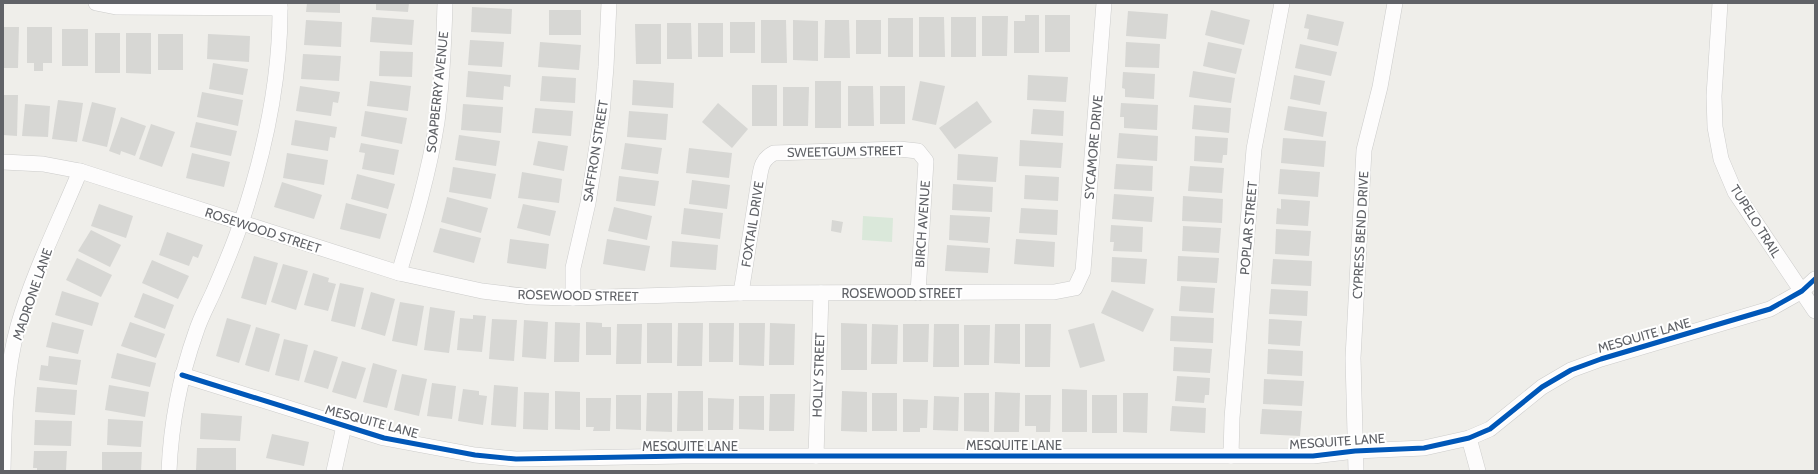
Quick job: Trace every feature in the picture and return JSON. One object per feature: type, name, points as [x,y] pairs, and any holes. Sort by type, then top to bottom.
[{"type":"street","points":[[96,3],[116,5],[280,6],[276,71],[270,115],[259,162],[241,223],[222,273],[196,331],[182,375],[173,418],[169,471]]},
{"type":"street","name":"SOAPBERRY AVENUE","points":[[399,272],[418,208],[437,121],[442,65],[445,3]]},
{"type":"street","name":"SAFFRON STREET","points":[[573,298],[573,268],[590,190],[602,114],[609,3]]},
{"type":"street","name":"SYCAMORE DRIVE","points":[[1075,288],[1083,271],[1104,3]]},
{"type":"street","name":"POPLAR STREET","points":[[1231,456],[1232,418],[1254,148],[1282,3]]},
{"type":"street","name":"CYPRESS BEND DRIVE","points":[[1356,471],[1353,358],[1364,150],[1380,87],[1395,3]]},
{"type":"street","name":"TUPELO TRAIL","points":[[1720,3],[1714,96],[1715,127],[1721,159],[1735,192],[1815,311]]},
{"type":"street","name":"SWEETGUM STREET","points":[[767,157],[774,153],[899,149],[918,151],[923,155]]},
{"type":"street","name":"BIRCH AVENUE","points":[[918,293],[926,161],[923,155]]},
{"type":"street","name":"FOXTAIL DRIVE","points":[[741,293],[762,164],[767,157]]},
{"type":"street","name":"ROSEWOOD STREET","points":[[3,162],[43,164],[80,171],[399,272],[482,291],[531,297],[573,298],[741,293],[1054,292],[1075,288]]},
{"type":"street","name":"MADRONE LANE","points":[[4,471],[3,445],[8,380],[18,326],[34,280],[80,171]]},
{"type":"street","name":"MESQUITE LANE","points":[[182,375],[384,438],[429,447],[516,459],[683,456],[1313,456],[1355,451],[1424,448],[1469,438],[1490,429],[1542,387],[1571,370],[1601,359],[1770,309],[1802,291],[1815,279]]},
{"type":"street","name":"HOLLY STREET","points":[[816,456],[820,293]]},
{"type":"street","points":[[334,471],[344,426]]},
{"type":"street","points":[[1469,438],[1478,471]]},
{"type":"green space","points":[[863,216],[893,218],[892,242],[862,240]]},
{"type":"building","points":[[307,3],[340,3],[340,13],[306,12]]},
{"type":"building","points":[[376,3],[409,3],[408,12],[376,10]]},
{"type":"building","points":[[472,7],[512,9],[511,34],[471,32]]},
{"type":"building","points":[[549,10],[581,10],[581,35],[549,35]]},
{"type":"building","points":[[1211,10],[1250,20],[1244,45],[1205,35]]},
{"type":"building","points":[[1128,11],[1168,14],[1166,39],[1126,36]]},
{"type":"building","points":[[1307,14],[1344,22],[1338,46],[1307,39],[1309,29],[1304,28]]},
{"type":"building","points":[[1025,15],[1039,15],[1039,53],[1014,53],[1014,21],[1025,21]]},
{"type":"building","points":[[1045,15],[1070,15],[1070,52],[1045,52]]},
{"type":"building","points":[[982,16],[1008,16],[1007,56],[982,56]]},
{"type":"building","points":[[372,17],[414,20],[412,45],[370,42]]},
{"type":"building","points":[[919,17],[944,17],[945,57],[919,57]]},
{"type":"building","points":[[951,17],[976,17],[976,57],[951,57]]},
{"type":"building","points":[[888,18],[913,18],[913,57],[888,57]]},
{"type":"building","points":[[306,20],[342,22],[341,47],[304,45]]},
{"type":"building","points":[[761,20],[786,20],[787,63],[761,63]]},
{"type":"building","points":[[793,20],[818,21],[818,61],[793,60]]},
{"type":"building","points":[[825,20],[849,20],[850,58],[824,58]]},
{"type":"building","points":[[856,20],[881,20],[881,54],[856,54]]},
{"type":"building","points":[[730,22],[755,22],[755,53],[730,53]]},
{"type":"building","points":[[667,23],[691,23],[692,59],[667,59]]},
{"type":"building","points":[[698,23],[723,23],[723,57],[698,57]]},
{"type":"building","points":[[635,24],[661,24],[661,64],[636,64]]},
{"type":"building","points":[[3,27],[19,27],[18,68],[3,68]]},
{"type":"building","points":[[27,27],[52,27],[52,63],[43,63],[43,71],[34,71],[34,63],[27,63]]},
{"type":"building","points":[[62,29],[88,29],[88,66],[62,66]]},
{"type":"building","points":[[95,33],[120,33],[120,73],[95,73]]},
{"type":"building","points":[[126,33],[151,33],[151,74],[126,73]]},
{"type":"building","points":[[158,34],[183,34],[183,70],[158,70]]},
{"type":"building","points":[[208,34],[250,36],[249,62],[207,59]]},
{"type":"building","points":[[470,40],[504,42],[502,67],[468,65]]},
{"type":"building","points":[[540,42],[581,45],[579,70],[538,67]]},
{"type":"building","points":[[1126,42],[1160,44],[1159,68],[1125,67]]},
{"type":"building","points":[[1208,42],[1242,49],[1236,74],[1203,66]]},
{"type":"building","points":[[1300,44],[1337,52],[1331,76],[1295,68]]},
{"type":"building","points":[[380,51],[413,52],[412,77],[379,76]]},
{"type":"building","points":[[303,54],[341,56],[339,81],[301,79]]},
{"type":"building","points":[[213,63],[248,69],[243,95],[209,89]]},
{"type":"building","points":[[468,71],[511,75],[510,87],[504,86],[503,100],[466,97]]},
{"type":"building","points":[[1193,71],[1235,78],[1231,103],[1189,97]]},
{"type":"building","points":[[1123,72],[1155,74],[1154,99],[1125,97],[1125,89],[1122,88]]},
{"type":"building","points":[[1028,75],[1068,77],[1066,102],[1027,100]]},
{"type":"building","points":[[1294,75],[1325,81],[1320,105],[1290,99]]},
{"type":"building","points":[[542,76],[576,78],[575,103],[540,101]]},
{"type":"building","points":[[633,80],[674,83],[673,108],[632,105]]},
{"type":"building","points":[[370,81],[411,86],[408,111],[367,106]]},
{"type":"building","points":[[815,81],[841,81],[841,128],[815,128]]},
{"type":"building","points":[[920,81],[945,86],[936,125],[912,120]]},
{"type":"building","points":[[752,85],[777,85],[777,126],[752,126]]},
{"type":"building","points":[[300,86],[340,92],[338,103],[333,102],[331,116],[296,111]]},
{"type":"building","points":[[848,86],[873,86],[874,126],[848,126]]},
{"type":"building","points":[[880,86],[905,86],[905,124],[880,124]]},
{"type":"building","points":[[783,87],[809,87],[808,126],[783,126]]},
{"type":"building","points":[[202,92],[243,100],[238,126],[197,117]]},
{"type":"building","points":[[3,95],[18,95],[17,136],[3,135]]},
{"type":"building","points":[[58,100],[83,103],[77,142],[52,139]]},
{"type":"building","points":[[977,101],[992,122],[955,149],[939,128]]},
{"type":"building","points":[[92,102],[116,108],[107,147],[82,141]]},
{"type":"building","points":[[718,103],[748,129],[732,148],[702,122]]},
{"type":"building","points":[[1121,103],[1158,105],[1157,130],[1124,128],[1124,117],[1120,117]]},
{"type":"building","points":[[25,104],[50,106],[48,137],[22,136]]},
{"type":"building","points":[[463,104],[503,107],[501,133],[461,130]]},
{"type":"building","points":[[1194,105],[1231,108],[1229,133],[1192,129]]},
{"type":"building","points":[[1288,106],[1327,112],[1323,137],[1284,130]]},
{"type":"building","points":[[535,108],[573,111],[571,136],[532,133]]},
{"type":"building","points":[[1033,109],[1064,111],[1063,136],[1031,134]]},
{"type":"building","points":[[365,111],[407,118],[402,144],[361,136]]},
{"type":"building","points":[[629,111],[668,114],[666,140],[627,137]]},
{"type":"building","points":[[121,117],[146,126],[135,156],[121,151],[120,155],[109,151]]},
{"type":"building","points":[[295,120],[337,127],[335,138],[330,137],[328,151],[291,145]]},
{"type":"building","points":[[196,122],[237,131],[231,156],[190,147]]},
{"type":"building","points":[[151,124],[175,132],[162,167],[139,159]]},
{"type":"building","points":[[1119,133],[1158,136],[1157,161],[1117,158]]},
{"type":"building","points":[[459,135],[500,141],[496,166],[455,160]]},
{"type":"building","points":[[1195,136],[1228,138],[1227,155],[1223,155],[1222,163],[1194,161]]},
{"type":"building","points":[[1283,138],[1326,141],[1324,167],[1281,163]]},
{"type":"building","points":[[1020,140],[1063,143],[1061,168],[1019,166]]},
{"type":"building","points":[[538,141],[568,146],[564,171],[533,165]]},
{"type":"building","points":[[361,143],[399,150],[394,175],[362,169],[365,153],[359,152]]},
{"type":"building","points":[[625,143],[662,148],[658,174],[621,169]]},
{"type":"building","points":[[689,148],[732,153],[729,178],[686,173]]},
{"type":"building","points":[[192,153],[230,162],[224,187],[186,178]]},
{"type":"building","points":[[287,153],[328,160],[324,185],[283,178]]},
{"type":"building","points":[[958,154],[998,157],[996,182],[957,180]]},
{"type":"building","points":[[1116,164],[1153,166],[1152,191],[1114,189]]},
{"type":"building","points":[[1190,166],[1224,168],[1222,193],[1188,191]]},
{"type":"building","points":[[453,167],[496,174],[491,199],[449,192]]},
{"type":"building","points":[[1280,169],[1320,172],[1318,197],[1278,194]]},
{"type":"building","points":[[522,172],[562,179],[559,203],[518,198]]},
{"type":"building","points":[[357,174],[395,184],[388,209],[351,199]]},
{"type":"building","points":[[1025,175],[1059,177],[1058,201],[1024,199]]},
{"type":"building","points":[[619,176],[659,181],[655,206],[616,201]]},
{"type":"building","points":[[692,180],[730,185],[727,209],[689,204]]},
{"type":"building","points":[[282,182],[322,195],[314,219],[274,207]]},
{"type":"building","points":[[953,184],[993,187],[992,212],[952,210]]},
{"type":"building","points":[[1114,194],[1154,197],[1152,222],[1112,219]]},
{"type":"building","points":[[1183,196],[1223,199],[1222,223],[1182,221]]},
{"type":"building","points":[[447,197],[488,208],[481,233],[441,222]]},
{"type":"building","points":[[1281,199],[1310,201],[1308,226],[1276,224],[1277,208],[1281,209]]},
{"type":"building","points":[[346,203],[387,214],[380,239],[340,229]]},
{"type":"building","points":[[99,204],[133,216],[126,238],[91,226]]},
{"type":"building","points":[[523,204],[556,211],[550,236],[517,228]]},
{"type":"building","points":[[614,207],[652,216],[647,240],[608,231]]},
{"type":"building","points":[[684,208],[723,213],[720,239],[681,234]]},
{"type":"building","points":[[1021,208],[1058,210],[1057,235],[1019,233]]},
{"type":"building","points":[[950,215],[990,217],[988,243],[949,240]]},
{"type":"building","points":[[832,220],[843,222],[841,233],[831,231]]},
{"type":"building","points":[[1111,225],[1143,227],[1142,252],[1113,251],[1114,242],[1110,242]]},
{"type":"building","points":[[1183,226],[1221,228],[1219,253],[1182,251]]},
{"type":"building","points":[[440,228],[481,238],[474,263],[433,252]]},
{"type":"building","points":[[1276,229],[1311,231],[1309,256],[1275,254]]},
{"type":"building","points":[[91,230],[121,245],[110,267],[78,251]]},
{"type":"building","points":[[167,232],[203,245],[198,258],[193,256],[189,266],[159,255]]},
{"type":"building","points":[[510,239],[549,244],[546,269],[507,263]]},
{"type":"building","points":[[607,239],[650,246],[645,271],[603,264]]},
{"type":"building","points":[[1016,239],[1055,242],[1054,267],[1014,264]]},
{"type":"building","points":[[672,241],[718,245],[716,270],[670,267]]},
{"type":"building","points":[[947,245],[990,248],[988,273],[945,271]]},
{"type":"building","points":[[254,256],[278,263],[266,305],[241,298]]},
{"type":"building","points":[[1178,256],[1219,258],[1217,283],[1177,281]]},
{"type":"building","points":[[1112,257],[1147,259],[1145,284],[1111,282]]},
{"type":"building","points":[[77,258],[112,275],[101,297],[66,280]]},
{"type":"building","points":[[1273,259],[1312,261],[1311,286],[1271,284]]},
{"type":"building","points":[[152,260],[189,276],[178,299],[142,283]]},
{"type":"building","points":[[283,264],[308,271],[296,310],[271,302]]},
{"type":"building","points":[[313,273],[329,278],[328,282],[336,284],[328,311],[304,305]]},
{"type":"building","points":[[340,283],[364,288],[355,327],[331,321]]},
{"type":"building","points":[[1181,286],[1215,288],[1213,313],[1179,311]]},
{"type":"building","points":[[1271,289],[1308,291],[1307,316],[1269,314]]},
{"type":"building","points":[[1112,290],[1154,309],[1143,332],[1101,313]]},
{"type":"building","points":[[62,291],[99,303],[92,326],[55,315]]},
{"type":"building","points":[[371,292],[395,299],[385,336],[361,329]]},
{"type":"building","points":[[143,293],[174,305],[165,329],[134,317]]},
{"type":"building","points":[[400,302],[424,306],[417,346],[392,341]]},
{"type":"building","points":[[430,307],[455,311],[449,353],[424,350]]},
{"type":"building","points":[[473,315],[486,316],[482,352],[457,350],[460,318],[473,319]]},
{"type":"building","points":[[1171,316],[1214,318],[1213,343],[1170,341]]},
{"type":"building","points":[[227,318],[251,325],[239,363],[216,356]]},
{"type":"building","points":[[492,319],[517,320],[514,361],[489,359]]},
{"type":"building","points":[[1269,319],[1302,321],[1300,346],[1268,344]]},
{"type":"building","points":[[524,320],[548,322],[546,359],[522,357]]},
{"type":"building","points":[[52,322],[84,330],[78,354],[46,347]]},
{"type":"building","points":[[130,322],[165,334],[156,358],[121,346]]},
{"type":"building","points":[[555,322],[580,323],[579,362],[554,362]]},
{"type":"building","points":[[586,322],[602,323],[602,327],[611,327],[611,355],[586,355]]},
{"type":"building","points":[[647,323],[672,323],[672,363],[647,363]]},
{"type":"building","points":[[678,323],[703,323],[702,366],[677,366]]},
{"type":"building","points":[[709,323],[734,323],[733,362],[709,362]]},
{"type":"building","points":[[739,323],[765,323],[764,366],[739,365]]},
{"type":"building","points":[[770,323],[795,324],[794,365],[769,365]]},
{"type":"building","points":[[841,323],[867,324],[867,370],[841,370]]},
{"type":"building","points":[[1094,323],[1105,361],[1080,368],[1068,330]]},
{"type":"building","points":[[617,324],[642,324],[641,364],[616,364]]},
{"type":"building","points":[[872,324],[898,325],[897,364],[871,364]]},
{"type":"building","points":[[903,324],[929,324],[928,362],[903,362]]},
{"type":"building","points":[[934,324],[959,324],[959,367],[933,367]]},
{"type":"building","points":[[995,324],[1020,324],[1020,364],[994,363]]},
{"type":"building","points":[[1025,324],[1051,324],[1050,367],[1025,367]]},
{"type":"building","points":[[964,325],[990,325],[989,365],[964,365]]},
{"type":"building","points":[[256,327],[280,334],[269,372],[245,365]]},
{"type":"building","points":[[284,339],[308,345],[299,381],[275,375]]},
{"type":"building","points":[[1174,347],[1212,349],[1210,373],[1173,371]]},
{"type":"building","points":[[1268,349],[1303,351],[1302,376],[1267,374]]},
{"type":"building","points":[[314,350],[338,357],[328,389],[304,382]]},
{"type":"building","points":[[117,353],[156,363],[150,387],[111,378]]},
{"type":"building","points":[[49,356],[81,360],[77,385],[39,380],[41,365],[48,366]]},
{"type":"building","points":[[342,361],[366,368],[356,399],[332,392]]},
{"type":"building","points":[[373,363],[397,370],[387,408],[363,402]]},
{"type":"building","points":[[402,374],[427,379],[419,416],[394,410]]},
{"type":"building","points":[[1177,376],[1210,378],[1209,395],[1205,395],[1204,403],[1175,401]]},
{"type":"building","points":[[1264,379],[1304,381],[1302,406],[1263,404]]},
{"type":"building","points":[[432,383],[456,386],[452,419],[427,416]]},
{"type":"building","points":[[109,385],[149,392],[145,417],[105,410]]},
{"type":"building","points":[[494,385],[518,387],[516,427],[491,425]]},
{"type":"building","points":[[37,387],[77,390],[75,415],[35,412]]},
{"type":"building","points":[[463,389],[479,391],[479,395],[487,396],[483,425],[458,421]]},
{"type":"building","points":[[1062,389],[1087,390],[1087,432],[1062,432]]},
{"type":"building","points":[[555,391],[580,392],[580,430],[555,429]]},
{"type":"building","points":[[678,391],[703,391],[703,431],[677,431]]},
{"type":"building","points":[[842,391],[867,392],[867,432],[841,431]]},
{"type":"building","points":[[524,392],[549,393],[548,430],[523,429]]},
{"type":"building","points":[[995,392],[1020,393],[1019,432],[994,432]]},
{"type":"building","points":[[647,393],[672,393],[672,432],[646,431]]},
{"type":"building","points":[[872,393],[897,393],[897,431],[872,431]]},
{"type":"building","points":[[964,393],[989,393],[989,432],[964,431]]},
{"type":"building","points":[[1123,393],[1148,393],[1147,433],[1123,432]]},
{"type":"building","points":[[770,394],[795,394],[794,431],[769,431]]},
{"type":"building","points":[[616,395],[641,395],[641,430],[616,429]]},
{"type":"building","points":[[1025,395],[1051,395],[1050,432],[1036,432],[1036,426],[1025,426]]},
{"type":"building","points":[[1092,395],[1117,395],[1117,433],[1092,433]]},
{"type":"building","points":[[739,396],[764,396],[764,430],[739,429]]},
{"type":"building","points":[[934,396],[959,397],[958,431],[933,430]]},
{"type":"building","points":[[586,398],[611,398],[610,431],[593,431],[594,427],[586,427]]},
{"type":"building","points":[[708,398],[734,399],[733,430],[708,430]]},
{"type":"building","points":[[903,399],[928,400],[927,428],[920,428],[920,432],[903,432]]},
{"type":"building","points":[[1172,406],[1206,408],[1205,433],[1170,431]]},
{"type":"building","points":[[1262,409],[1302,411],[1300,436],[1260,434]]},
{"type":"building","points":[[201,413],[242,416],[240,441],[200,439]]},
{"type":"building","points":[[108,419],[143,421],[141,447],[107,445]]},
{"type":"building","points":[[35,420],[72,421],[71,446],[34,445]]},
{"type":"building","points":[[272,434],[309,442],[304,466],[266,458]]},
{"type":"building","points":[[197,448],[236,448],[236,471],[196,471]]},
{"type":"building","points":[[34,451],[67,451],[66,471],[37,471],[37,468],[33,468]]},
{"type":"building","points":[[102,452],[142,452],[141,471],[102,471]]},
{"type":"cycle path","points":[[182,375],[384,438],[475,455],[516,459],[683,456],[1313,456],[1355,451],[1424,448],[1469,438],[1490,429],[1542,387],[1571,370],[1601,359],[1770,309],[1802,291],[1815,279]]}]
